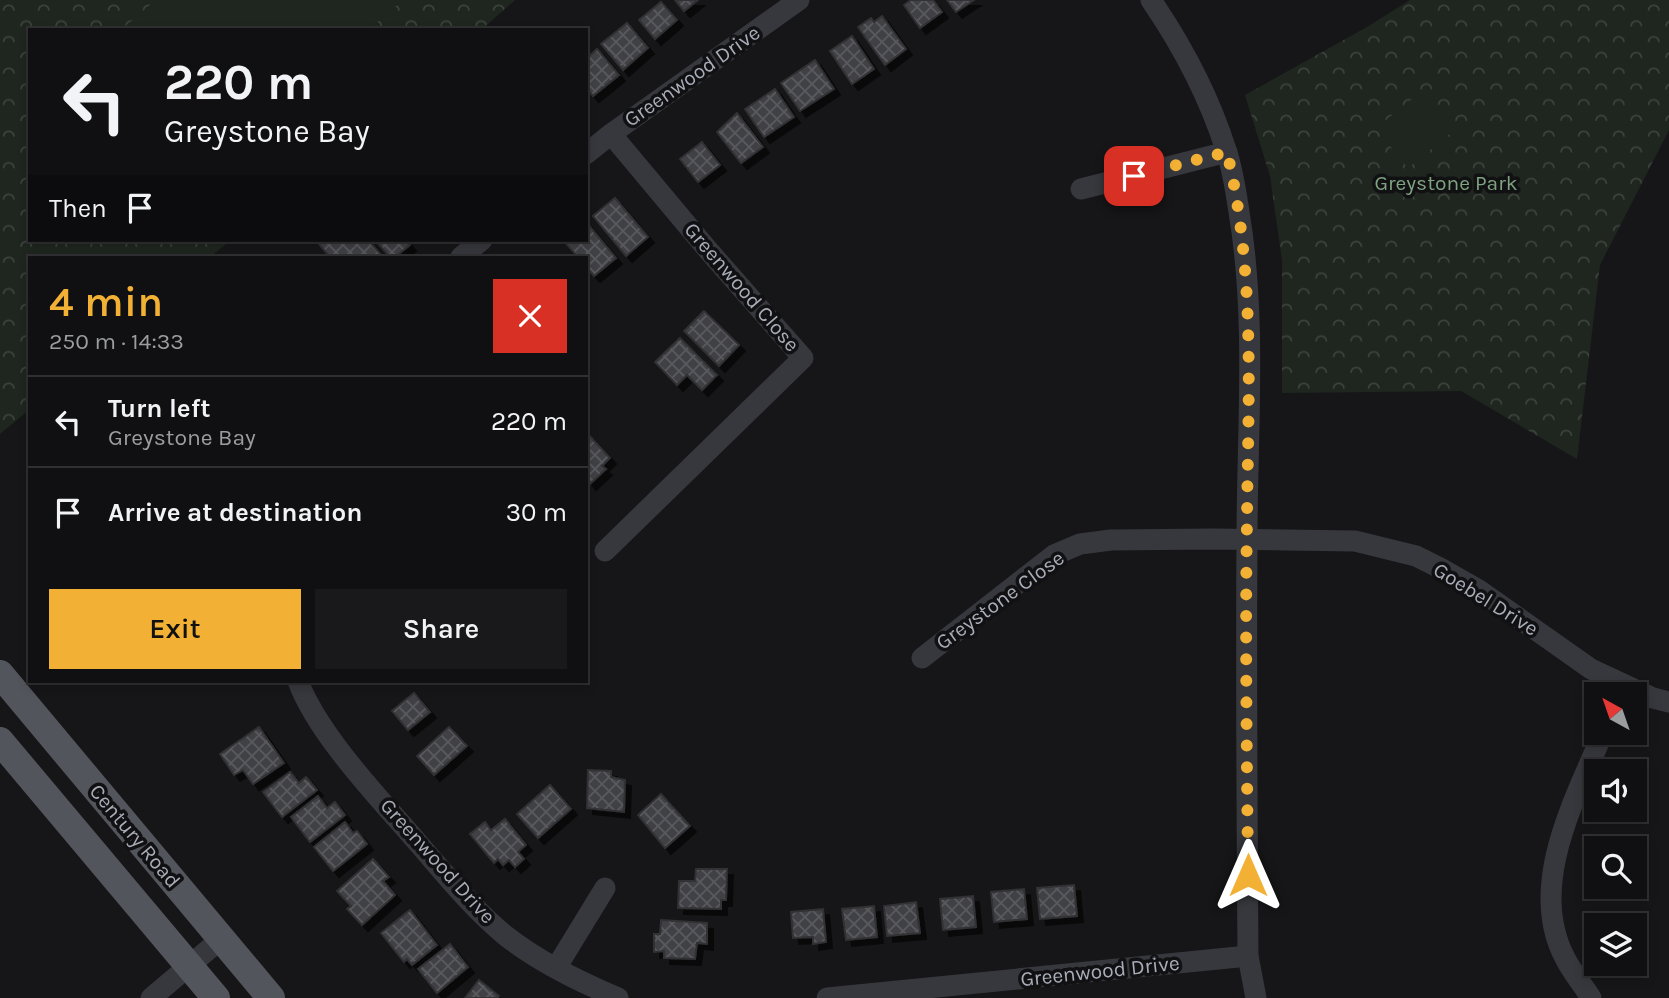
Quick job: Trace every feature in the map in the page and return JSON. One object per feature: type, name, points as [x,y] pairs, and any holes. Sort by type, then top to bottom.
[{"type":"main road","name":"Century Road","points":[[0,674],[271,998]]},
{"type":"main road","name":"Century Road","points":[[0,741],[215,998]]},
{"type":"street","name":"Greenwood Drive","points":[[588,152],[799,0]]},
{"type":"street","points":[[1151,0],[1170,27],[1205,91],[1227,152],[1243,235],[1247,283],[1248,956],[1256,998]]},
{"type":"street","name":"Greenwood Close","points":[[605,551],[803,358],[611,134]]},
{"type":"street","points":[[1081,189],[1227,152]]},
{"type":"street","points":[[462,256],[480,242]]},
{"type":"street","name":"Greystone Close","points":[[922,658],[1054,555],[1080,544],[1111,540],[1247,538]]},
{"type":"street","name":"Goebel Drive","points":[[1247,538],[1355,541],[1416,556],[1479,590],[1610,682]]},
{"type":"street","name":"Greenwood Drive","points":[[299,683],[316,717],[331,739],[469,901],[508,938],[586,985],[618,998]]},
{"type":"street","name":"Goebel Drive","points":[[1647,696],[1669,702]]},
{"type":"street","points":[[1591,998],[1564,956],[1553,924],[1552,888],[1554,858],[1570,809],[1597,746]]},
{"type":"street","points":[[556,968],[605,888]]},
{"type":"street","points":[[150,998],[221,939]]},
{"type":"street","name":"Greenwood Drive","points":[[827,998],[1248,956]]},
{"type":"green space","points":[[0,0],[515,0],[483,28],[28,28],[28,242],[229,242],[211,256],[28,256],[28,411],[0,434]]},
{"type":"green space","points":[[156,0],[403,0],[370,28],[123,28]]},
{"type":"green space","name":"Greystone Park","points":[[1410,0],[1669,0],[1669,130],[1600,265],[1577,459],[1461,391],[1282,393],[1282,260],[1270,176],[1245,95]]},
{"type":"green space","points":[[1425,89],[1457,128],[1408,168],[1376,128]]},
{"type":"building","points":[[675,0],[698,0],[684,11]]},
{"type":"building","points":[[911,0],[933,0],[942,12],[920,28],[904,5]]},
{"type":"building","points":[[947,0],[974,0],[956,12]]},
{"type":"building","points":[[661,2],[677,20],[655,39],[639,20]]},
{"type":"building","points":[[882,16],[906,49],[885,65],[858,27],[871,18],[874,22]]},
{"type":"building","points":[[627,23],[648,48],[623,70],[601,44]]},
{"type":"building","points":[[852,36],[874,69],[852,84],[830,51]]},
{"type":"building","points":[[597,49],[619,75],[593,96],[588,90],[588,57]]},
{"type":"building","points":[[815,60],[834,89],[800,111],[781,83]]},
{"type":"building","points":[[775,89],[794,117],[764,137],[745,109]]},
{"type":"building","points":[[737,113],[763,147],[741,163],[717,132]]},
{"type":"building","points":[[702,142],[720,165],[698,182],[680,159]]},
{"type":"building","points":[[615,198],[648,237],[626,256],[593,216]]},
{"type":"building","points":[[588,224],[616,258],[594,276],[588,269],[588,256],[577,256],[565,242],[588,242]]},
{"type":"building","points":[[370,242],[382,256],[329,256],[318,243]]},
{"type":"building","points":[[377,242],[408,242],[410,245],[396,256],[389,256]]},
{"type":"building","points":[[704,311],[739,345],[719,366],[684,331]]},
{"type":"building","points":[[680,338],[717,375],[702,390],[687,375],[677,385],[655,362]]},
{"type":"building","points":[[588,434],[610,458],[602,466],[606,469],[590,484]]},
{"type":"building","points":[[414,693],[430,712],[408,730],[392,711]]},
{"type":"building","points":[[259,727],[284,763],[253,784],[243,770],[234,775],[220,754]]},
{"type":"building","points":[[449,727],[467,746],[434,775],[417,756]]},
{"type":"building","points":[[588,770],[611,771],[611,777],[625,780],[624,812],[587,808]]},
{"type":"building","points":[[290,772],[299,783],[306,777],[317,790],[282,817],[263,792]]},
{"type":"building","points":[[550,785],[571,809],[538,838],[517,814]]},
{"type":"building","points":[[661,794],[690,826],[665,848],[638,815]]},
{"type":"building","points":[[318,796],[327,808],[335,802],[345,815],[310,842],[291,817]]},
{"type":"building","points":[[505,819],[526,845],[518,852],[524,859],[515,867],[509,860],[503,865],[498,859],[494,863],[470,834],[485,822],[491,830]]},
{"type":"building","points":[[345,822],[353,833],[357,831],[367,844],[333,871],[314,847]]},
{"type":"building","points":[[373,859],[389,877],[383,881],[395,895],[362,925],[347,909],[351,906],[337,891]]},
{"type":"building","points":[[696,869],[727,869],[726,900],[721,900],[721,909],[678,908],[679,881],[695,881]]},
{"type":"building","points":[[1074,885],[1077,916],[1040,919],[1037,888]]},
{"type":"building","points":[[1024,889],[1027,919],[994,922],[991,892]]},
{"type":"building","points":[[973,896],[976,927],[943,930],[940,899]]},
{"type":"building","points":[[916,902],[920,933],[887,936],[884,906]]},
{"type":"building","points":[[874,906],[877,937],[846,940],[842,909]]},
{"type":"building","points":[[823,909],[826,942],[813,944],[813,937],[793,938],[791,912]]},
{"type":"building","points":[[410,910],[437,945],[412,965],[407,959],[404,962],[381,933]]},
{"type":"building","points":[[661,920],[707,923],[707,944],[697,943],[695,959],[664,958],[664,951],[654,952],[654,934],[660,934]]},
{"type":"building","points":[[450,944],[468,967],[437,993],[418,969]]},
{"type":"building","points":[[479,980],[499,996],[465,998]]},
{"type":"route","points":[[1134,176],[1227,152],[1243,235],[1249,375],[1248,875]]}]
